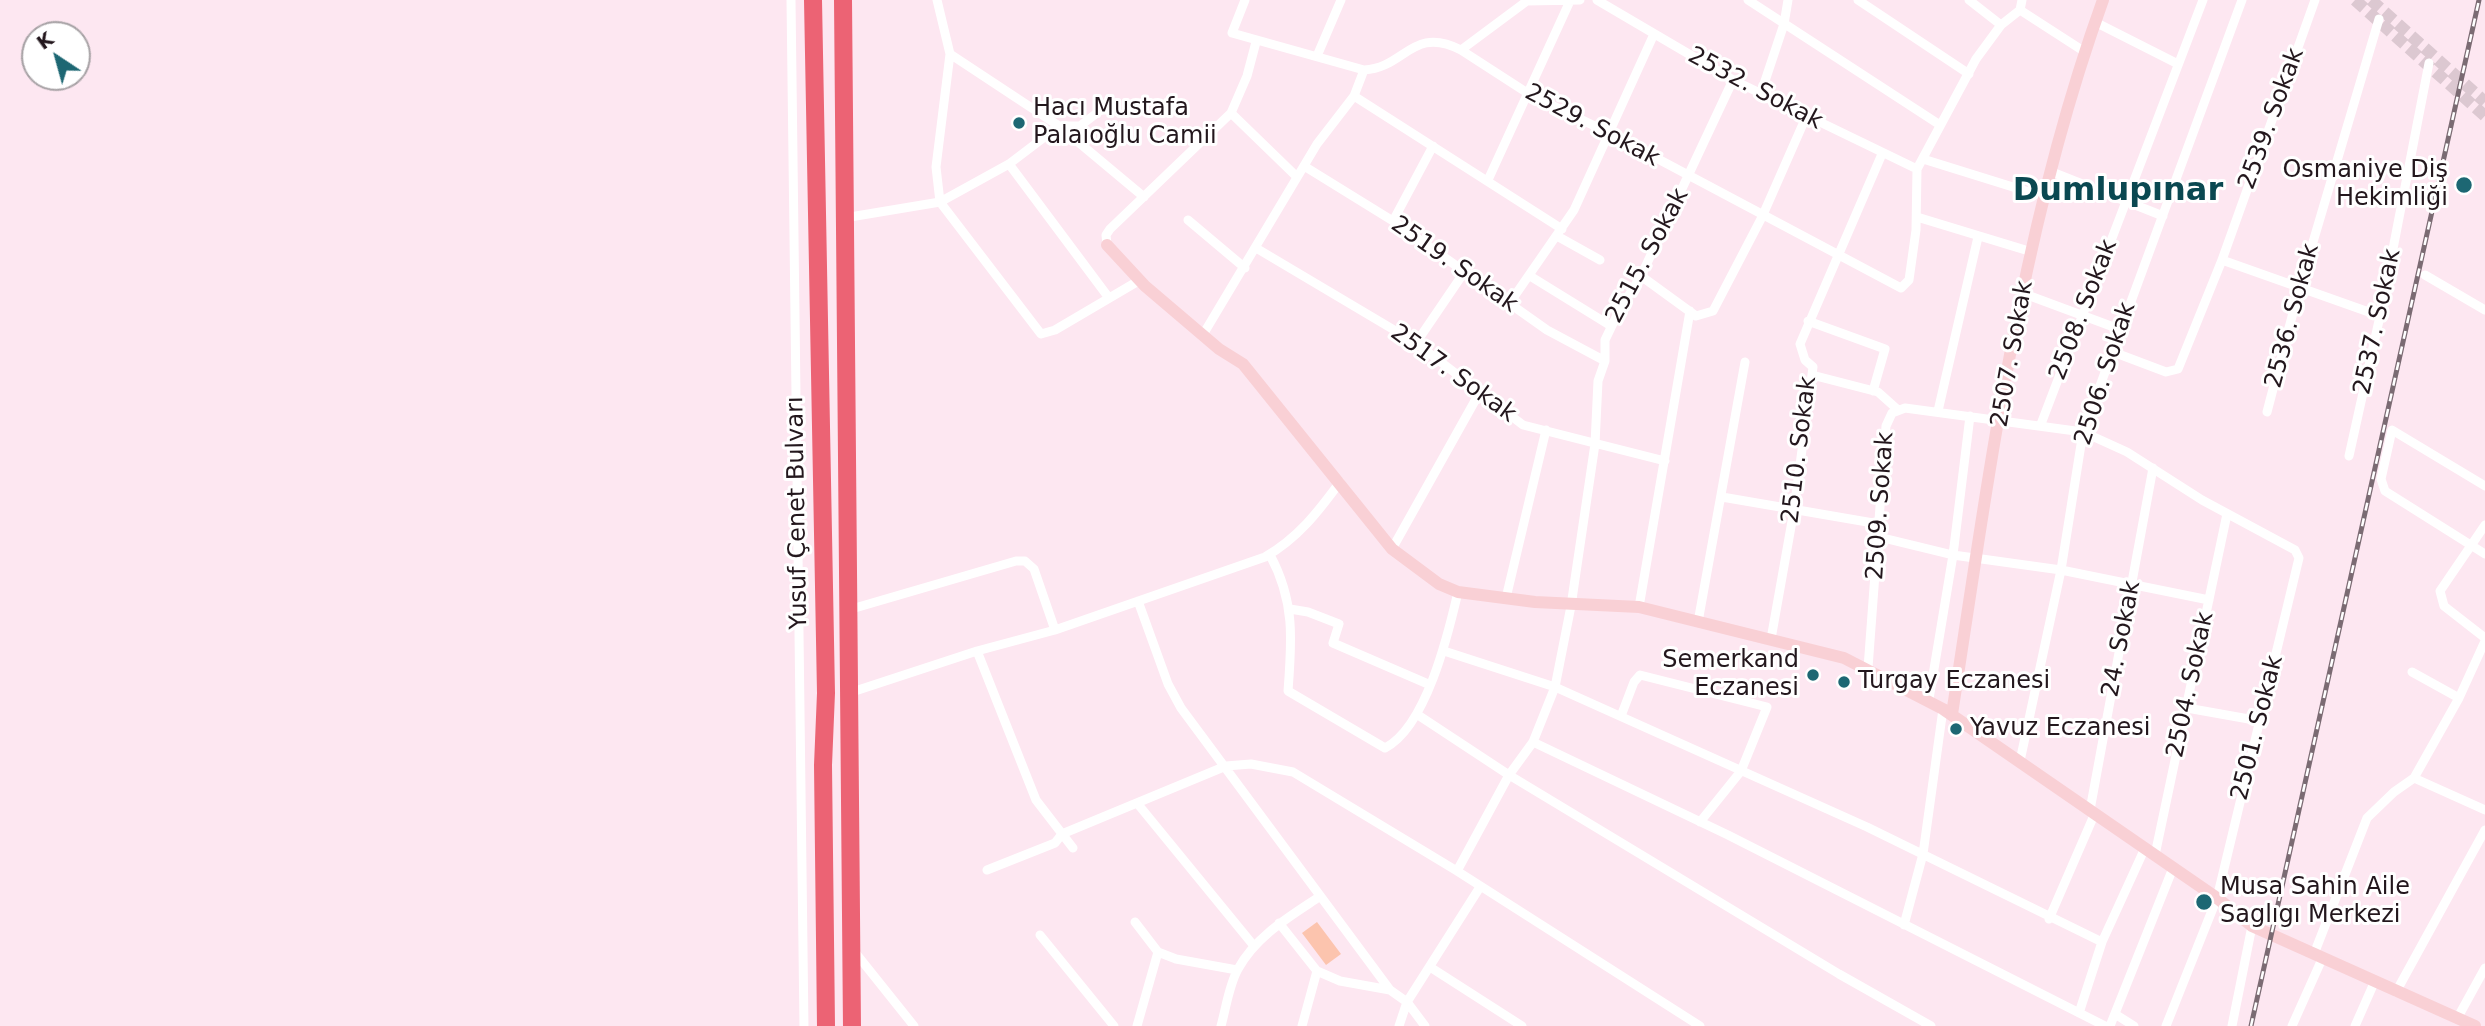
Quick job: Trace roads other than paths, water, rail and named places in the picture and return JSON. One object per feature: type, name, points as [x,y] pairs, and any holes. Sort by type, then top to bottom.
[{"type":"highway","name":"Yusuf Çenet Bulvarı","points":[[813,0],[824,597],[826,1026]]},
{"type":"highway","name":"Yusuf Çenet Bulvarı","points":[[843,0],[852,1026]]},
{"type":"street","points":[[791,0],[804,1026]]},
{"type":"street","points":[[937,0],[950,54],[936,167],[940,202],[1041,334],[1055,330],[1140,280]]},
{"type":"street","points":[[1204,333],[1297,177],[1354,96],[1364,70],[1256,42],[1232,33],[1245,0]]},
{"type":"street","points":[[1317,56],[1341,0]]},
{"type":"street","name":"2532. Sokak","points":[[1597,0],[1733,80],[1917,169]]},
{"type":"street","points":[[1748,0],[1940,125]]},
{"type":"street","points":[[1761,93],[1784,24],[1788,0]]},
{"type":"street","points":[[1858,0],[1969,74]]},
{"type":"street","points":[[1969,0],[2001,25]]},
{"type":"street","name":"2507. Sokak","points":[[1947,711],[2022,293],[2085,52],[2103,0]]},
{"type":"street","points":[[2191,0],[2202,3]]},
{"type":"street","name":"2506. Sokak","points":[[2020,761],[2061,570],[2083,432],[2242,0]]},
{"type":"street","name":"2539. Sokak","points":[[2113,352],[2166,372],[2178,369],[2222,260],[2315,0]]},
{"type":"street","points":[[1461,50],[1526,1],[1575,1],[1488,180]]},
{"type":"street","name":"2508. Sokak","points":[[2041,424],[2202,3]]},
{"type":"street","points":[[2032,251],[1917,217],[1917,169],[1985,43],[2021,5],[2085,52]]},
{"type":"street","name":"2536. Sokak","points":[[2267,412],[2300,286],[2379,19]]},
{"type":"street","points":[[2095,22],[2178,64]]},
{"type":"street","points":[[1509,304],[1560,232],[1611,134],[1654,34]]},
{"type":"street","points":[[1256,42],[1247,76],[1231,113],[1110,229],[1106,235],[1107,245],[1140,280],[1204,333],[1219,349],[1242,364],[1340,482],[1392,550],[1439,584],[1458,592],[1571,606],[1639,607],[1844,658],[1929,699],[2217,898],[2252,926],[2466,1023],[2485,968]]},
{"type":"street","name":"2529. Sokak","points":[[1364,70],[1376,69],[1425,42],[1448,44],[1529,94],[1611,134],[1762,217],[1901,288],[1909,280],[1917,217]]},
{"type":"street","points":[[950,54],[1059,126],[1144,197]]},
{"type":"street","name":"2537. Sokak","points":[[2349,456],[2380,316],[2429,63]]},
{"type":"street","name":"2515. Sokak","points":[[1457,871],[1509,775],[1533,742],[1555,687],[1571,606],[1595,444],[1598,381],[1605,361],[1605,340],[1641,276],[1733,80]]},
{"type":"street","points":[[1354,96],[1488,180],[1600,260]]},
{"type":"street","points":[[844,218],[940,202],[1009,164],[1059,126],[1080,125],[1106,106]]},
{"type":"street","points":[[1231,113],[1297,177]]},
{"type":"street","points":[[1641,276],[1690,311],[1702,316],[1713,311],[1762,217],[1806,117]]},
{"type":"street","points":[[1393,221],[1433,146]]},
{"type":"street","name":"2510. Sokak","points":[[1771,639],[1794,510],[1813,368],[1805,360],[1800,344],[1836,255],[1882,154]]},
{"type":"street","points":[[1923,159],[2045,197]]},
{"type":"street","points":[[1009,164],[1109,298]]},
{"type":"street","name":"2519. Sokak","points":[[1304,166],[1393,221],[1509,304],[1574,346],[1605,361]]},
{"type":"street","points":[[2052,172],[2163,216]]},
{"type":"street","points":[[1188,220],[1245,268]]},
{"type":"street","points":[[1938,411],[1978,237]]},
{"type":"street","name":"2517. Sokak","points":[[1256,248],[1416,343],[1523,425],[1665,461]]},
{"type":"street","points":[[2222,260],[2380,316]]},
{"type":"street","points":[[1416,343],[1465,271]]},
{"type":"street","points":[[2425,275],[2485,310]]},
{"type":"street","points":[[1530,276],[1611,326]]},
{"type":"street","points":[[2022,293],[2119,329]]},
{"type":"street","points":[[1639,607],[1690,311]]},
{"type":"street","points":[[1808,321],[1885,349],[1873,391]]},
{"type":"street","points":[[1698,622],[1745,362]]},
{"type":"street","points":[[1812,375],[1873,391],[1897,409]]},
{"type":"street","points":[[1392,550],[1480,390]]},
{"type":"street","name":"2509. Sokak","points":[[1868,668],[1886,426],[1892,412],[1897,409],[1938,411],[2083,432]]},
{"type":"street","points":[[1929,699],[1953,555],[1970,416]]},
{"type":"street","points":[[1506,598],[1546,430]]},
{"type":"street","points":[[2485,486],[2392,430],[2381,479],[2385,491],[2485,554]]},
{"type":"street","points":[[2083,432],[2100,438],[2153,468],[2227,514]]},
{"type":"street","name":"24. Sokak","points":[[2049,919],[2092,812],[2153,468]]},
{"type":"street","points":[[848,694],[977,651],[1055,630],[1270,555],[1286,545],[1312,520],[1340,482]]},
{"type":"street","points":[[1722,497],[1879,524]]},
{"type":"street","name":"2501. Sokak","points":[[2166,1026],[2217,898],[2299,558],[2286,542],[2227,514]]},
{"type":"street","name":"2504. Sokak","points":[[2079,1013],[2102,942],[2150,851],[2187,708],[2227,514]]},
{"type":"street","points":[[2292,1026],[2367,818],[2394,792],[2414,778],[2459,698],[2485,639],[2444,606],[2440,591],[2474,545],[2485,525]]},
{"type":"street","points":[[1879,537],[1953,555],[2061,570],[2209,600]]},
{"type":"street","points":[[1270,555],[1284,581],[1290,609],[1288,691],[1385,748],[1418,715],[1428,684],[1444,651],[1458,592]]},
{"type":"street","points":[[847,611],[1016,561],[1025,561],[1034,569],[1055,630]]},
{"type":"street","points":[[1138,601],[1168,684],[1181,708],[1390,990],[1407,1002],[1425,1026]]},
{"type":"street","points":[[1290,609],[1308,612],[1339,624],[1333,643],[1428,684]]},
{"type":"street","points":[[977,651],[1036,800],[1073,848]]},
{"type":"street","points":[[1444,651],[1555,687],[1923,854],[2049,919],[2102,942]]},
{"type":"street","points":[[2412,672],[2459,698]]},
{"type":"street","points":[[1620,716],[1634,682],[1640,675],[1767,707],[1741,771],[1700,822]]},
{"type":"street","points":[[2187,708],[2260,721]]},
{"type":"street","points":[[1904,925],[1923,854],[1947,711]]},
{"type":"street","points":[[1418,715],[1509,775],[1839,974],[1931,1026]]},
{"type":"street","points":[[1533,742],[1700,822],[2105,1026]]},
{"type":"street","points":[[987,870],[1055,844],[1062,834],[1226,766],[1259,765],[1293,772],[1457,871],[1700,1026]]},
{"type":"street","points":[[2414,778],[2485,810]]},
{"type":"street","points":[[1137,803],[1254,946]]},
{"type":"street","points":[[2396,992],[2485,830]]},
{"type":"street","points":[[2110,1026],[2173,868]]},
{"type":"street","points":[[1399,1026],[1407,1002],[1480,887]]},
{"type":"street","points":[[1221,1026],[1237,970],[1254,946],[1279,923],[1319,897]]},
{"type":"street","points":[[1135,922],[1158,952],[1175,959],[1237,970]]},
{"type":"street","points":[[1279,923],[1317,971],[1340,981],[1390,990]]},
{"type":"street","points":[[2232,1026],[2252,926]]},
{"type":"street","points":[[1040,935],[1114,1026]]},
{"type":"street","points":[[850,947],[914,1026]]},
{"type":"street","points":[[1137,1026],[1158,952]]},
{"type":"street","points":[[1430,967],[1522,1026]]},
{"type":"street","points":[[1302,1026],[1317,971]]},
{"type":"street","points":[[2355,1026],[2374,983]]},
{"type":"street","points":[[2115,1014],[2134,1026]]},
{"type":"tunnel","points":[[2355,0],[2485,116]]},
{"type":"tunnel","points":[[2371,0],[2485,102]]},
{"type":"railway","points":[[2251,1026],[2479,0]]},
{"type":"place","name":"Hacı Mustafa Palaıoğlu Camii","points":[[1019,123]]},
{"type":"place","name":"Osmaniye Diş Hekimliği","points":[[2464,185]]},
{"type":"place","name":"Semerkand Eczanesi","points":[[1813,675]]},
{"type":"place","name":"Turgay Eczanesi","points":[[1844,682]]},
{"type":"place","name":"Yavuz Eczanesi","points":[[1956,729]]},
{"type":"place","name":"Musa Sahin Aile Saglıgı Merkezi","points":[[2204,902]]},
{"type":"district","name":"Dumlupınar","points":[[2118,192]]}]
